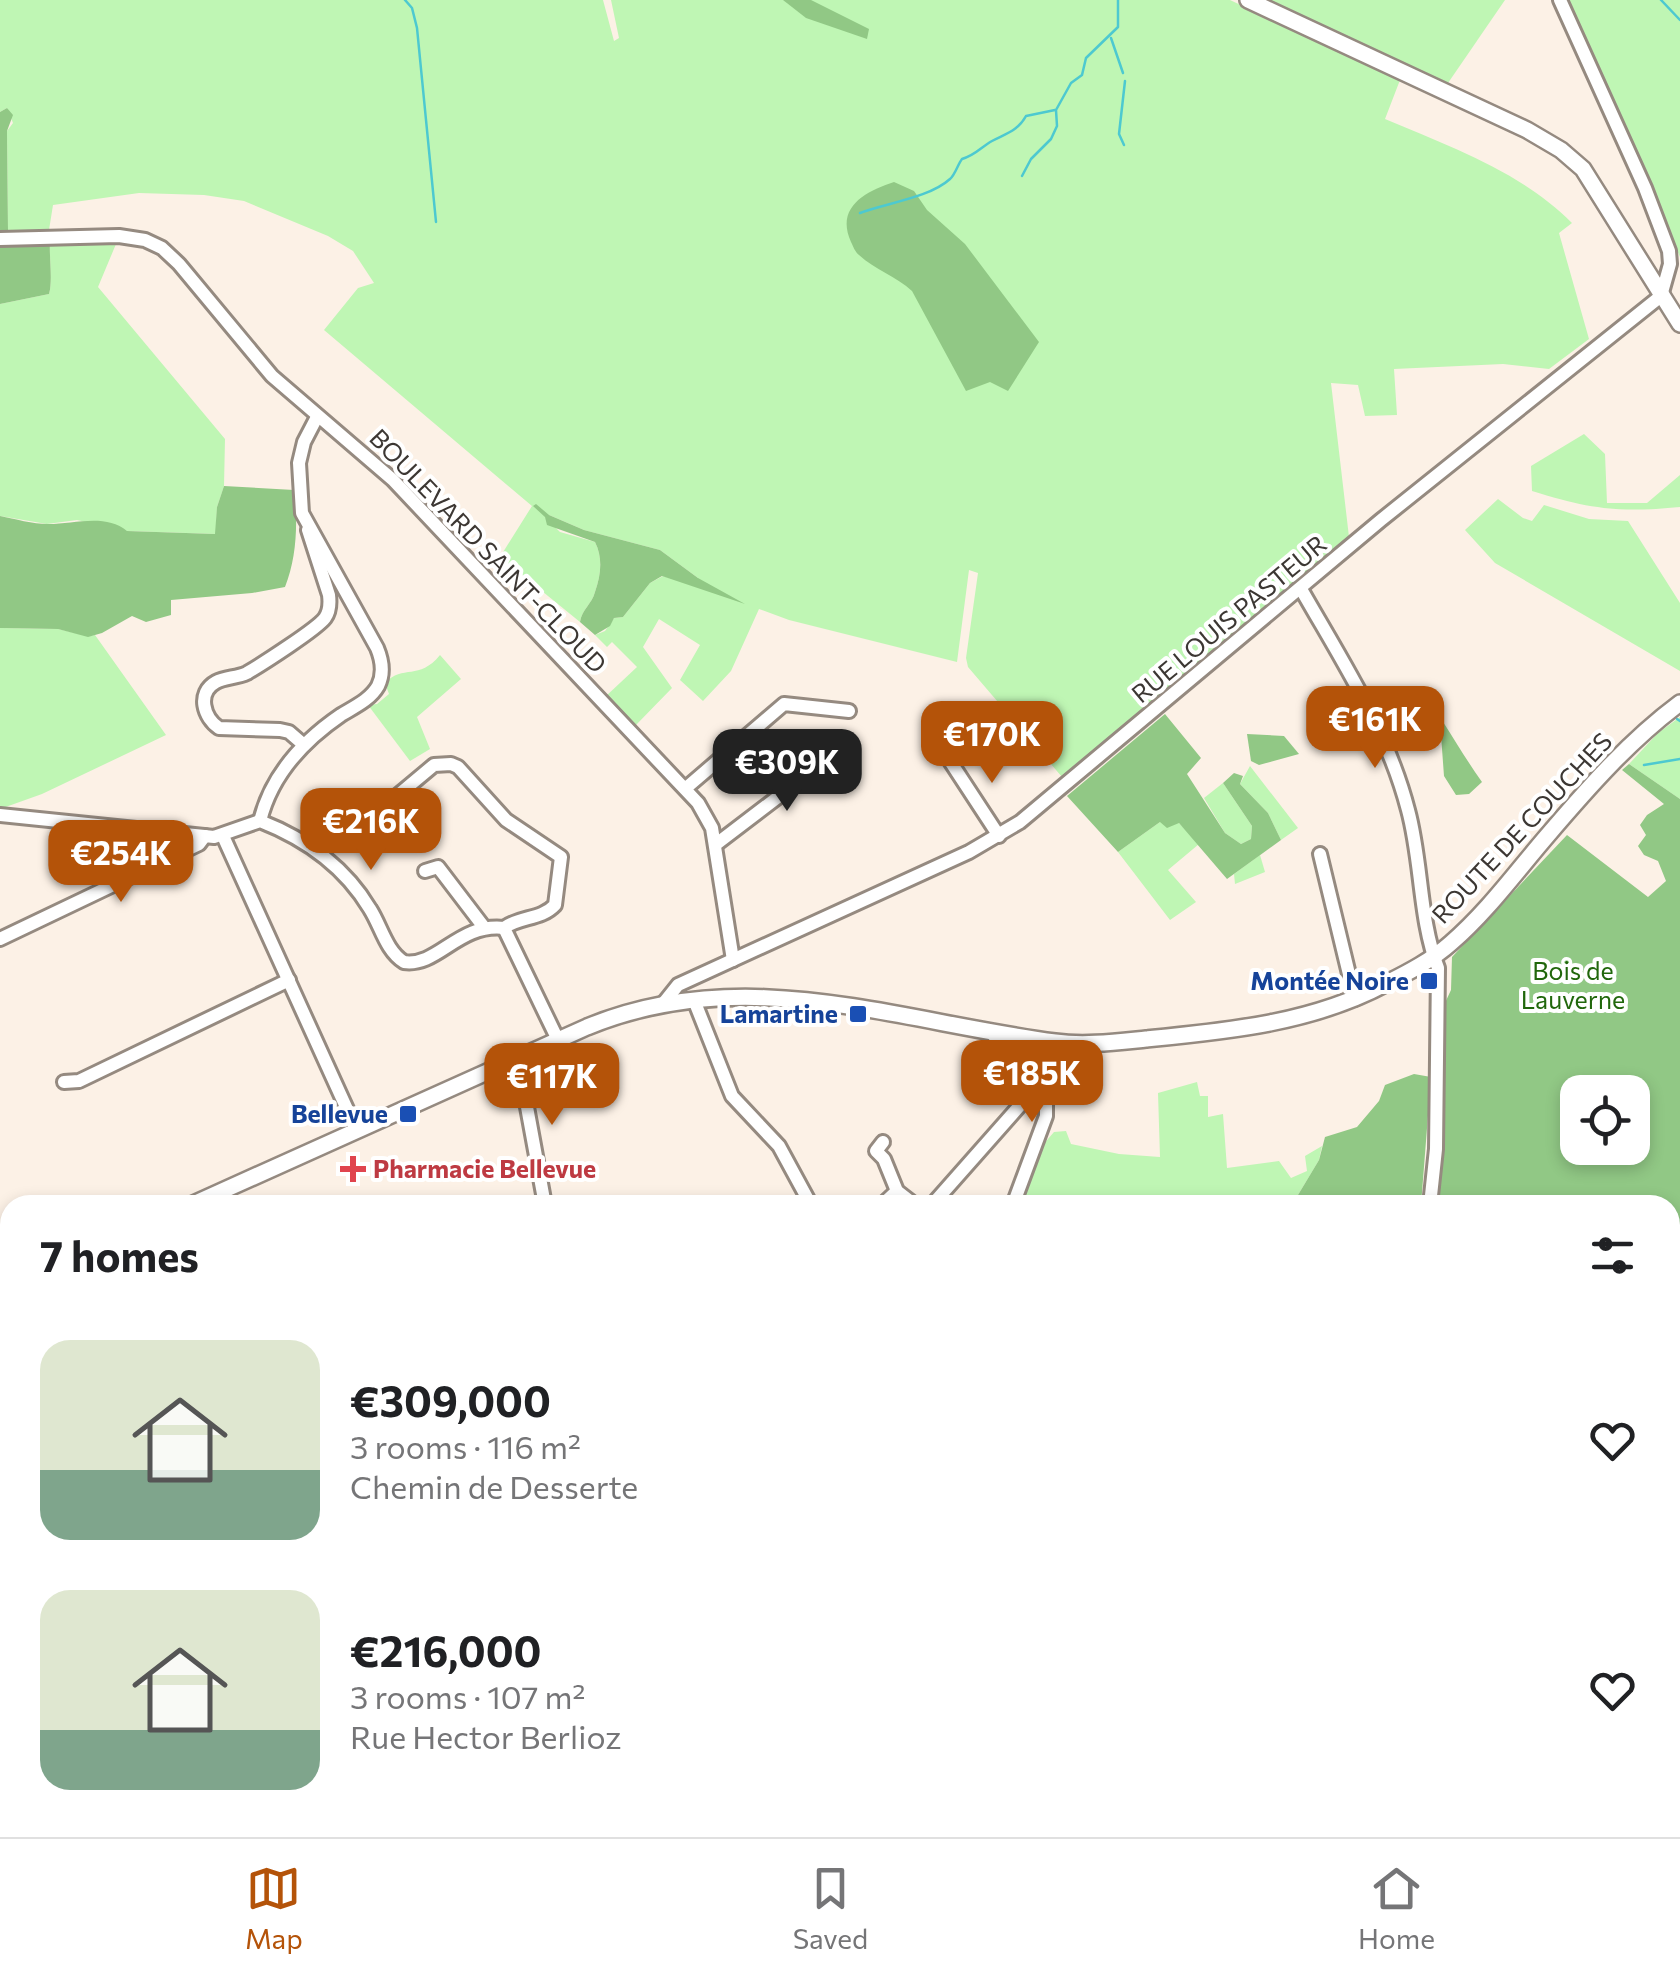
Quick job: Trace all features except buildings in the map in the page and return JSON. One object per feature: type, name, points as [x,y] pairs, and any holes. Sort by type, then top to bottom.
[{"type":"main road","points":[[1248,0],[1527,130],[1561,150],[1583,169],[1680,324]]},
{"type":"main road","name":"ROUTE DE COUCHES","points":[[213,1195],[614,1016],[684,1001],[747,996],[821,1000],[1059,1043],[1113,1042],[1281,1022],[1355,999],[1451,943],[1618,759],[1680,703]]},
{"type":"street","points":[[1560,0],[1645,188],[1669,252],[1674,273],[1662,296]]},
{"type":"street","name":"BOULEVARD SAINT-CLOUD","points":[[0,239],[119,236],[145,240],[162,248],[179,264],[272,376],[393,480],[686,788],[706,814],[733,960]]},
{"type":"street","name":"RUE LOUIS PASTEUR","points":[[692,978],[999,836],[1662,296]]},
{"type":"street","points":[[260,821],[273,786],[304,745],[368,698],[380,679],[382,666],[302,512],[299,463],[304,442],[318,417]]},
{"type":"street","points":[[304,745],[289,732],[219,728],[206,715],[204,698],[216,682],[246,674],[324,620],[329,594],[308,537],[310,526]]},
{"type":"street","points":[[1301,589],[1390,751],[1414,834],[1432,957],[1438,968],[1436,1149],[1431,1195]]},
{"type":"street","points":[[686,788],[784,704],[848,711]]},
{"type":"street","points":[[714,844],[836,752]]},
{"type":"street","points":[[950,761],[999,836]]},
{"type":"street","points":[[0,815],[205,836],[223,836],[260,821],[313,846],[358,891],[392,951],[404,962],[427,958],[484,926],[504,928],[522,918],[542,915],[555,906],[561,857],[506,820],[451,764],[434,765],[386,806],[313,846]]},
{"type":"street","points":[[0,939],[199,844],[205,836]]},
{"type":"street","points":[[223,836],[356,1129]]},
{"type":"street","points":[[1320,854],[1355,999]]},
{"type":"street","points":[[425,872],[438,867],[484,926]]},
{"type":"street","points":[[504,928],[558,1040]]},
{"type":"street","points":[[684,1001],[692,978]]},
{"type":"street","points":[[692,978],[684,1001],[726,1087],[739,1106],[779,1146],[806,1195]]},
{"type":"street","points":[[64,1082],[79,1081],[288,980]]},
{"type":"street","points":[[941,1195],[1028,1099],[1031,1088],[1024,1074],[991,1032]]},
{"type":"street","points":[[518,1058],[542,1195]]},
{"type":"street","points":[[1017,1195],[1046,1116],[1046,1103],[1031,1088]]},
{"type":"street","points":[[883,1142],[876,1151],[902,1195]]},
{"type":"street","points":[[893,1195],[897,1191]]},
{"type":"green space","points":[[0,0],[603,0],[614,41],[619,38],[611,0],[1230,0],[1400,80],[1385,119],[1507,175],[1572,223],[1559,233],[1589,339],[1549,369],[1503,364],[1394,369],[1397,415],[1365,416],[1358,385],[1331,383],[1349,537],[1062,777],[968,667],[978,573],[969,570],[957,662],[759,609],[731,671],[703,701],[680,680],[700,645],[659,619],[643,647],[672,688],[636,725],[605,697],[637,667],[612,642],[607,647],[595,635],[605,631],[614,618],[623,617],[650,583],[663,576],[684,582],[698,578],[660,550],[584,530],[549,515],[545,517],[560,532],[595,542],[598,548],[599,579],[580,622],[500,557],[532,506],[324,330],[358,288],[374,283],[353,251],[328,236],[244,201],[204,195],[139,193],[53,205],[49,230],[8,231],[7,131],[13,123],[7,108],[0,112]]},
{"type":"green space","points":[[783,0],[811,0],[869,29],[867,39],[806,18]]},
{"type":"green space","points":[[1269,0],[1505,0],[1448,83]]},
{"type":"green space","points":[[1567,0],[1680,0],[1680,257],[1634,147]]},
{"type":"green space","points":[[7,108],[13,115],[7,131],[8,231],[0,231],[0,112]]},
{"type":"green space","points":[[894,182],[914,191],[927,210],[965,244],[1039,342],[1008,391],[990,382],[966,391],[912,291],[854,249],[847,230],[850,210],[873,190]]},
{"type":"green space","points":[[50,242],[116,244],[98,287],[225,439],[224,486],[217,507],[216,534],[127,531],[77,520],[47,524],[0,516],[0,304],[49,294]]},
{"type":"green space","points":[[50,242],[49,294],[0,304],[0,244]]},
{"type":"green space","points":[[1584,434],[1605,454],[1607,503],[1647,503],[1680,475],[1680,507],[1605,508],[1532,491],[1531,466]]},
{"type":"green space","points":[[224,486],[294,490],[296,539],[285,587],[171,600],[171,615],[146,622],[132,616],[88,637],[58,629],[0,628],[0,516],[42,524],[100,521],[127,531],[215,534],[217,507]]},
{"type":"green space","points":[[1498,499],[1532,521],[1544,505],[1589,519],[1628,521],[1680,603],[1680,671],[1495,563],[1465,530]]},
{"type":"green space","points":[[536,504],[549,515],[584,530],[660,550],[698,578],[745,604],[662,576],[650,583],[623,617],[614,618],[610,626],[595,635],[580,622],[599,579],[598,548],[595,542],[547,525],[545,517],[533,506]]},
{"type":"green space","points":[[0,628],[58,629],[95,635],[166,735],[42,794],[0,809]]},
{"type":"green space","points":[[440,655],[461,679],[417,717],[430,749],[410,761],[368,705],[377,704],[389,694],[385,683],[392,677],[425,668]]},
{"type":"green space","points":[[1419,689],[1482,782],[1469,794],[1456,795],[1444,776],[1441,735],[1418,706]]},
{"type":"green space","points":[[1165,714],[1201,758],[1187,774],[1225,833],[1241,844],[1251,839],[1252,826],[1223,783],[1234,773],[1243,776],[1240,784],[1268,813],[1281,840],[1227,879],[1179,823],[1167,828],[1160,822],[1118,852],[1067,796]]},
{"type":"green space","points":[[1680,717],[1680,799],[1629,764],[1658,733]]},
{"type":"green space","points":[[1247,734],[1284,736],[1299,754],[1259,765],[1251,761]]},
{"type":"green space","name":"Bois de Lauverne","points":[[1629,764],[1680,799],[1680,1195],[1436,1195],[1444,1005],[1451,990],[1452,957],[1567,835],[1648,897],[1666,881],[1658,861],[1644,855],[1638,846],[1646,835],[1640,825],[1664,804],[1622,770]]},
{"type":"green space","points":[[1250,766],[1298,828],[1281,840],[1268,813],[1240,784]]},
{"type":"green space","points":[[1223,783],[1252,826],[1251,839],[1241,844],[1225,833],[1204,798]]},
{"type":"green space","points":[[1160,822],[1179,823],[1199,844],[1168,870],[1196,902],[1170,920],[1118,852]]},
{"type":"green space","points":[[1260,855],[1265,872],[1235,884],[1234,874]]},
{"type":"green space","points":[[1414,1074],[1431,1077],[1422,1195],[1298,1195],[1319,1160],[1325,1137],[1357,1127],[1379,1101],[1385,1085]]},
{"type":"green space","points":[[1197,1082],[1200,1096],[1208,1096],[1208,1117],[1223,1114],[1227,1168],[1279,1161],[1291,1178],[1307,1171],[1305,1156],[1322,1146],[1319,1160],[1298,1195],[1022,1195],[1041,1147],[1054,1132],[1066,1131],[1071,1144],[1160,1157],[1158,1093]]},
{"type":"waterway","points":[[405,0],[412,8],[417,28],[436,222]]},
{"type":"waterway","points":[[1022,176],[1031,159],[1051,139],[1057,126],[1056,110],[1071,83],[1082,75],[1086,58],[1118,27],[1118,0]]},
{"type":"waterway","points":[[1661,0],[1680,20]]},
{"type":"waterway","points":[[1111,38],[1123,73]]},
{"type":"waterway","points":[[1124,145],[1119,134],[1125,81]]},
{"type":"waterway","points":[[860,213],[941,186],[952,177],[962,159],[1015,129],[1026,116],[1055,110]]},
{"type":"waterway","points":[[1644,765],[1680,759]]},
{"type":"place","name":"Montée Noire","points":[[1429,981]]},
{"type":"place","name":"Lamartine","points":[[858,1014]]},
{"type":"place","name":"Bellevue","points":[[408,1114]]},
{"type":"place","name":"Pharmacie Bellevue","points":[[353,1169]]}]
